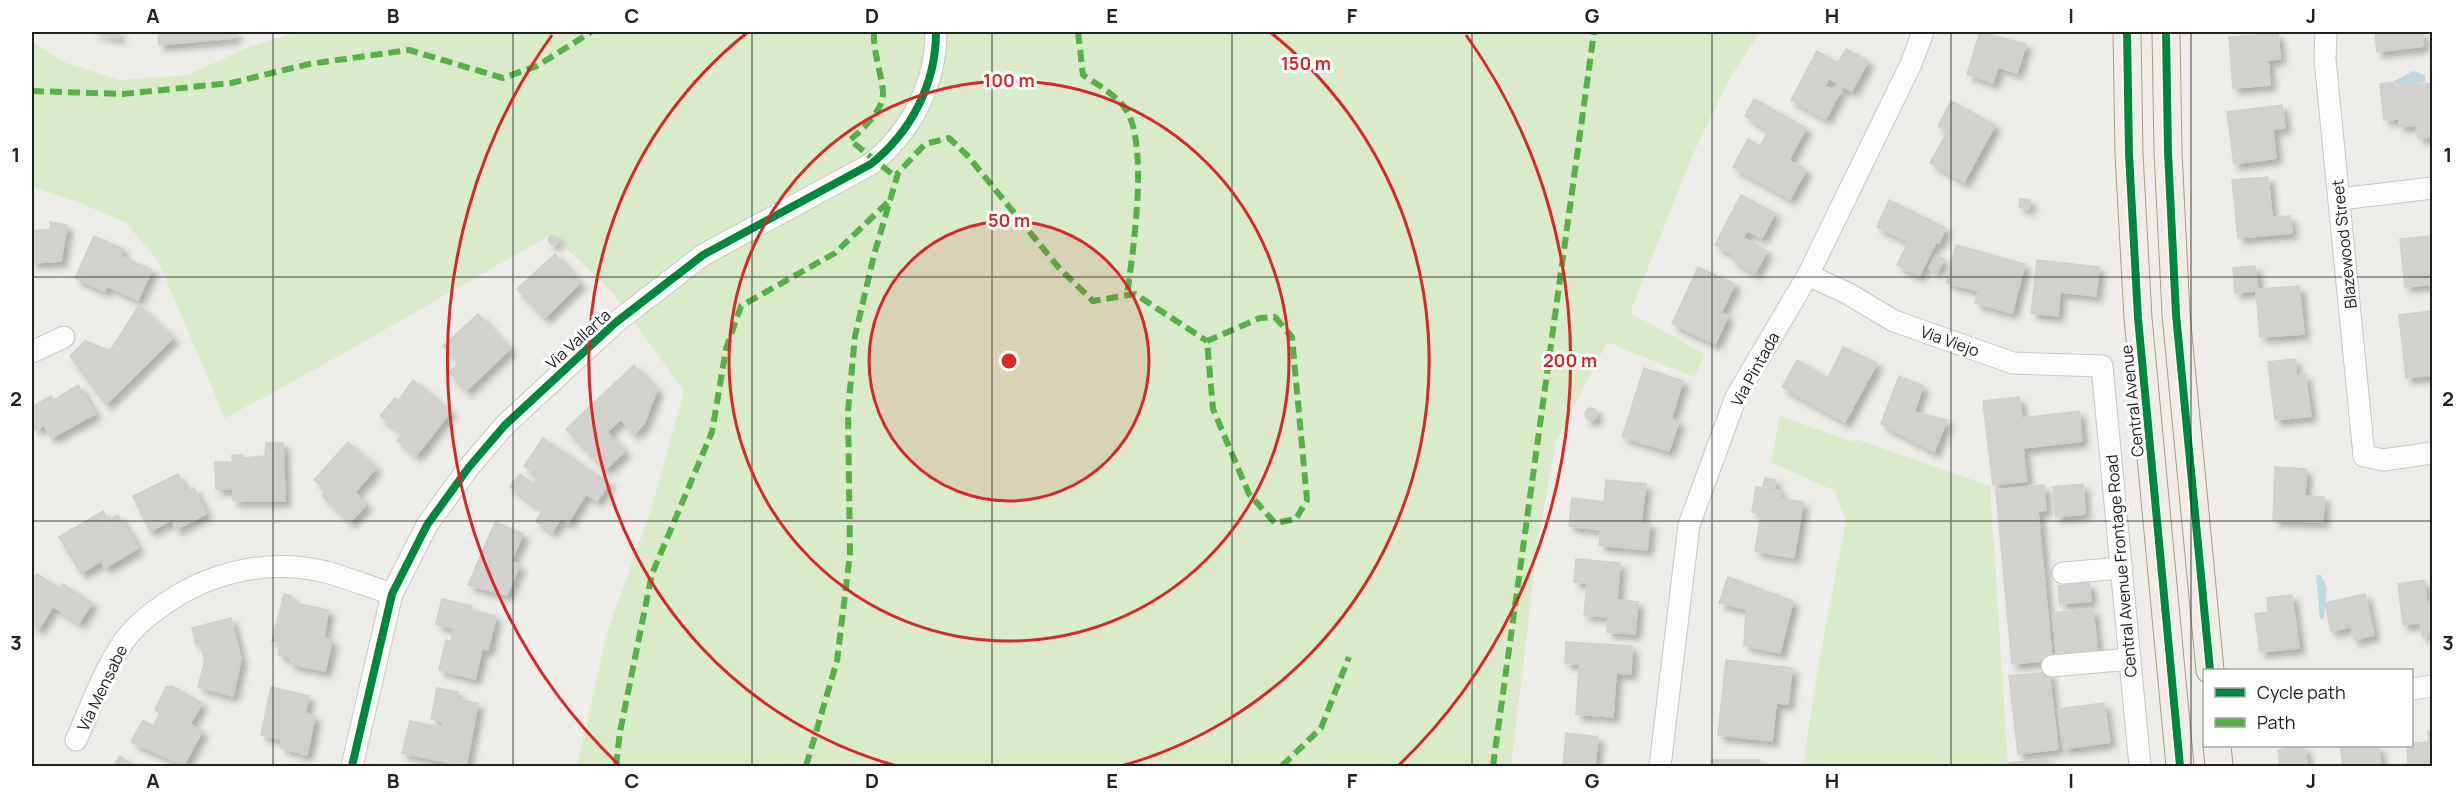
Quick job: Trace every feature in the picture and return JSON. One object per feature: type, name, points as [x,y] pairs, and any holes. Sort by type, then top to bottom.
[{"type":"main road","name":"Central Avenue","points":[[2127,32],[2129,154],[2138,318],[2180,766]]},
{"type":"main road","points":[[2166,32],[2168,152],[2176,314],[2210,669]]},
{"type":"main road","points":[[2217,747],[2219,766]]},
{"type":"street","name":"Via Vallarta","points":[[352,766],[392,594],[427,525],[469,467],[504,425],[615,323],[703,255],[871,164],[893,145],[913,116],[928,83],[936,50],[936,32]]},
{"type":"street","name":"Via Pintada","points":[[1660,766],[1689,525],[1736,397],[1808,275],[1911,64],[1923,32]]},
{"type":"street","name":"Blazewood Street","points":[[2326,32],[2325,59],[2364,456],[2383,460],[2433,453]]},
{"type":"street","points":[[2340,199],[2433,188]]},
{"type":"street","name":"Via Viejo","points":[[1808,275],[1846,293],[1894,321],[2013,363],[2102,366]]},
{"type":"street","points":[[32,352],[64,337]]},
{"type":"street","name":"Central Avenue Frontage Road","points":[[2102,366],[2140,766]]},
{"type":"street","name":"Via Mensabe","points":[[76,740],[110,664],[126,639],[147,615],[195,585],[222,574],[260,567],[287,568],[325,572],[392,594]]},
{"type":"street","points":[[2063,573],[2122,568]]},
{"type":"street","points":[[2052,666],[2130,659]]},
{"type":"street","points":[[2413,689],[2433,686]]},
{"type":"green space","points":[[300,32],[1760,32],[1731,76],[1694,152],[1630,313],[1705,354],[1694,377],[1607,342],[1556,442],[1538,541],[1511,766],[577,766],[607,633],[651,510],[684,391],[614,294],[552,234],[225,418],[158,261],[125,222],[75,201],[32,187],[32,42],[63,62],[119,80],[188,75],[249,47]]},
{"type":"green space","points":[[1780,416],[1853,442],[1856,439],[1990,486],[2008,766],[1803,766],[1818,667],[1846,520],[1835,491],[1771,462]]},
{"type":"water","points":[[2413,71],[2425,75],[2425,82],[2401,86],[2394,81]]},
{"type":"water","points":[[2316,575],[2321,575],[2327,588],[2324,618],[2320,619]]},
{"type":"building","points":[[91,32],[120,32],[118,38]]},
{"type":"building","points":[[158,32],[235,32],[236,35],[233,38],[159,45]]},
{"type":"building","points":[[1980,32],[2026,44],[2017,73],[1998,67],[1993,83],[1967,74]]},
{"type":"building","points":[[2375,32],[2422,32],[2424,46],[2377,52]]},
{"type":"building","points":[[2278,34],[2280,59],[2268,60],[2270,85],[2233,88],[2229,37]]},
{"type":"building","points":[[1846,49],[1868,61],[1852,91],[1843,86],[1826,119],[1791,100],[1817,51],[1838,63]],"holes":[[[1829,78],[1839,84],[1835,91],[1825,86]]]},
{"type":"building","points":[[2395,82],[2395,87],[2432,83],[2432,124],[2430,125],[2432,137],[2418,138],[2416,125],[2400,127],[2399,119],[2384,120],[2380,84]]},
{"type":"building","points":[[1754,99],[1806,128],[1789,160],[1806,170],[1790,199],[1733,167],[1748,139],[1760,146],[1769,130],[1745,116]]},
{"type":"building","points":[[1951,101],[1995,125],[1964,182],[1930,163],[1947,132],[1938,126]]},
{"type":"building","points":[[2282,105],[2285,128],[2273,129],[2276,158],[2234,164],[2227,112]]},
{"type":"building","points":[[2268,177],[2272,217],[2290,216],[2292,233],[2238,238],[2232,180]]},
{"type":"building","points":[[1741,195],[1775,213],[1762,238],[1747,231],[1743,238],[1767,251],[1755,273],[1732,260],[1734,255],[1715,245]]},
{"type":"building","points":[[2020,199],[2030,200],[2029,209],[2019,207]]},
{"type":"building","points":[[1889,200],[1946,228],[1939,243],[1936,242],[1919,276],[1897,265],[1908,242],[1877,227]]},
{"type":"building","points":[[50,222],[67,225],[61,261],[32,263],[32,231],[51,229]]},
{"type":"building","points":[[94,236],[123,249],[120,256],[152,270],[138,300],[107,286],[104,291],[75,278]]},
{"type":"building","points":[[553,236],[557,240],[553,244],[549,240]]},
{"type":"building","points":[[2432,236],[2432,284],[2405,287],[2400,239]]},
{"type":"building","points":[[1956,245],[2025,264],[2012,313],[1975,303],[1979,291],[1946,283]]},
{"type":"building","points":[[555,254],[580,283],[545,318],[517,289]]},
{"type":"building","points":[[1936,255],[1944,259],[1937,272],[1929,268]]},
{"type":"building","points":[[2037,260],[2099,267],[2096,296],[2060,292],[2058,316],[2031,313]]},
{"type":"building","points":[[2255,266],[2258,289],[2299,286],[2304,334],[2260,337],[2256,291],[2235,293],[2233,268]]},
{"type":"building","points":[[1698,267],[1735,284],[1721,313],[1728,316],[1715,344],[1672,324]]},
{"type":"building","points":[[139,305],[173,338],[106,404],[70,356],[85,341],[110,351]]},
{"type":"building","points":[[2432,311],[2432,375],[2406,378],[2399,315]]},
{"type":"building","points":[[478,314],[510,349],[466,391],[449,372],[459,363],[443,346]]},
{"type":"building","points":[[1843,347],[1877,363],[1845,422],[1782,387],[1797,360],[1828,378]]},
{"type":"building","points":[[2295,359],[2296,375],[2305,374],[2311,416],[2275,420],[2268,362]]},
{"type":"building","points":[[634,365],[657,390],[644,424],[634,434],[621,419],[607,432],[625,451],[605,470],[566,429]]},
{"type":"building","points":[[1644,368],[1683,381],[1671,419],[1679,421],[1669,451],[1622,437]]},
{"type":"building","points":[[1899,376],[1923,386],[1914,412],[1947,420],[1934,452],[1881,424]]},
{"type":"building","points":[[413,380],[451,411],[416,456],[397,440],[402,433],[380,416],[395,398],[398,401]]},
{"type":"building","points":[[78,385],[95,414],[51,438],[44,425],[36,430],[32,422],[32,407],[51,396],[54,400]]},
{"type":"building","points":[[2019,397],[2022,418],[2079,411],[2082,441],[2023,448],[2027,481],[1993,485],[1983,401]]},
{"type":"building","points":[[1593,408],[1596,409],[1596,419],[1589,420],[1586,419],[1585,412],[1586,409]]},
{"type":"building","points":[[543,438],[609,483],[597,501],[586,494],[568,523],[561,518],[552,532],[536,521],[543,510],[510,487],[519,474],[534,484],[539,476],[524,466]]},
{"type":"building","points":[[348,442],[376,468],[355,492],[366,505],[350,522],[322,496],[326,490],[314,480]]},
{"type":"building","points":[[266,443],[283,443],[285,501],[233,501],[233,489],[216,489],[215,462],[232,462],[232,455],[242,455],[243,458],[265,456]]},
{"type":"building","points":[[2275,467],[2306,469],[2305,496],[2324,497],[2323,522],[2273,520]]},
{"type":"building","points":[[178,474],[186,492],[194,488],[206,514],[176,529],[172,520],[150,531],[133,496]]},
{"type":"building","points":[[1765,478],[1776,480],[1774,489],[1763,486]]},
{"type":"building","points":[[1606,480],[1646,484],[1641,522],[1650,523],[1647,550],[1599,545],[1601,530],[1569,526],[1572,498],[1604,502]]},
{"type":"building","points":[[2083,484],[2085,514],[2056,517],[2053,487]]},
{"type":"building","points":[[2044,485],[2046,510],[2038,511],[2052,660],[2012,664],[1996,490]]},
{"type":"building","points":[[1756,487],[1781,491],[1780,499],[1803,502],[1794,558],[1755,551],[1761,514],[1752,512]]},
{"type":"building","points":[[103,511],[109,521],[118,515],[138,548],[105,568],[101,561],[81,573],[59,537]]},
{"type":"building","points":[[495,522],[523,534],[511,562],[520,565],[507,595],[468,585]]},
{"type":"building","points":[[1576,559],[1620,563],[1617,600],[1638,602],[1635,634],[1607,632],[1608,617],[1584,615],[1587,583],[1574,582]]},
{"type":"building","points":[[37,574],[60,589],[63,584],[92,603],[79,623],[53,606],[39,629],[32,624],[32,582]]},
{"type":"building","points":[[1728,577],[1793,601],[1780,653],[1744,645],[1746,609],[1719,603]]},
{"type":"building","points":[[2424,580],[2427,603],[2432,602],[2432,635],[2422,636],[2420,623],[2403,625],[2398,584]]},
{"type":"building","points":[[2089,583],[2091,601],[2060,604],[2058,586]]},
{"type":"building","points":[[284,594],[291,596],[290,602],[328,610],[324,638],[332,640],[325,671],[290,664],[290,657],[278,655],[280,642],[272,641]]},
{"type":"building","points":[[2365,594],[2374,635],[2354,640],[2351,627],[2331,631],[2325,603]]},
{"type":"building","points":[[2292,595],[2299,648],[2260,652],[2255,614],[2268,612],[2267,598]]},
{"type":"building","points":[[442,599],[471,606],[470,610],[496,616],[488,650],[482,649],[475,679],[439,670],[446,640],[451,641],[454,629],[436,624]]},
{"type":"building","points":[[2093,609],[2098,655],[2057,658],[2053,613]]},
{"type":"building","points":[[231,618],[241,659],[233,696],[198,687],[205,660],[200,643],[196,644],[192,628]]},
{"type":"building","points":[[1566,642],[1632,646],[1631,674],[1616,673],[1613,717],[1576,714],[1579,664],[1565,663]]},
{"type":"building","points":[[1726,660],[1792,668],[1788,704],[1776,703],[1772,741],[1718,735]]},
{"type":"building","points":[[2049,672],[2058,749],[2018,754],[2009,676]]},
{"type":"building","points":[[172,686],[202,703],[190,724],[202,731],[184,765],[131,742],[143,720],[153,726],[160,714],[155,710],[166,687]]},
{"type":"building","points":[[271,687],[309,696],[305,713],[315,716],[307,755],[281,748],[282,740],[261,735]]},
{"type":"building","points":[[437,688],[458,692],[456,699],[478,703],[466,766],[402,753],[410,721],[443,728],[444,722],[431,719]]},
{"type":"building","points":[[2104,703],[2110,742],[2064,749],[2058,709]]},
{"type":"building","points":[[2432,730],[2432,766],[2408,766],[2407,747],[2413,747],[2413,743],[2429,742],[2428,731]]},
{"type":"building","points":[[1566,733],[1598,737],[1595,765],[1563,766]]},
{"type":"building","points":[[2304,747],[2308,766],[2280,766],[2278,750]]},
{"type":"building","points":[[2340,747],[2378,747],[2381,766],[2343,766]]},
{"type":"building","points":[[120,756],[135,766],[113,766]]},
{"type":"building","points":[[2047,759],[2048,766],[2009,766],[2009,763]]},
{"type":"building","points":[[1711,760],[1760,760],[1760,766],[1711,766]]},
{"type":"marked path","points":[[32,91],[123,94],[231,83],[309,64],[409,50],[503,78],[537,66],[591,32]]},
{"type":"marked path","points":[[874,32],[883,92],[882,99],[871,119],[850,140],[897,178]]},
{"type":"marked path","points":[[1078,32],[1083,75],[1119,101],[1128,113],[1134,130],[1137,151],[1137,202],[1127,295]]},
{"type":"marked path","points":[[1493,766],[1594,32]]},
{"type":"marked path","points":[[806,766],[837,661],[850,554],[848,411],[855,336],[874,255],[898,173],[925,144],[949,138],[967,155],[1059,268],[1093,301],[1135,294],[1207,341]]},
{"type":"marked path","points":[[616,766],[620,732],[652,574],[712,432],[726,349],[741,306],[835,253],[888,202]]},
{"type":"marked path","points":[[1275,317],[1292,337],[1307,500],[1296,519],[1275,523],[1249,494],[1213,409],[1207,341],[1260,318],[1275,317]]},
{"type":"marked path","points":[[1282,766],[1321,728],[1349,657]]},
{"type":"cycle path","points":[[352,766],[392,594],[427,525],[469,467],[505,425],[615,323],[703,255],[871,164],[885,151],[909,122],[926,88],[935,51],[936,32]]},
{"type":"cycle path","points":[[2127,32],[2129,154],[2138,318],[2180,766]]},
{"type":"cycle path","points":[[2166,32],[2168,152],[2176,314],[2210,669]]}]
